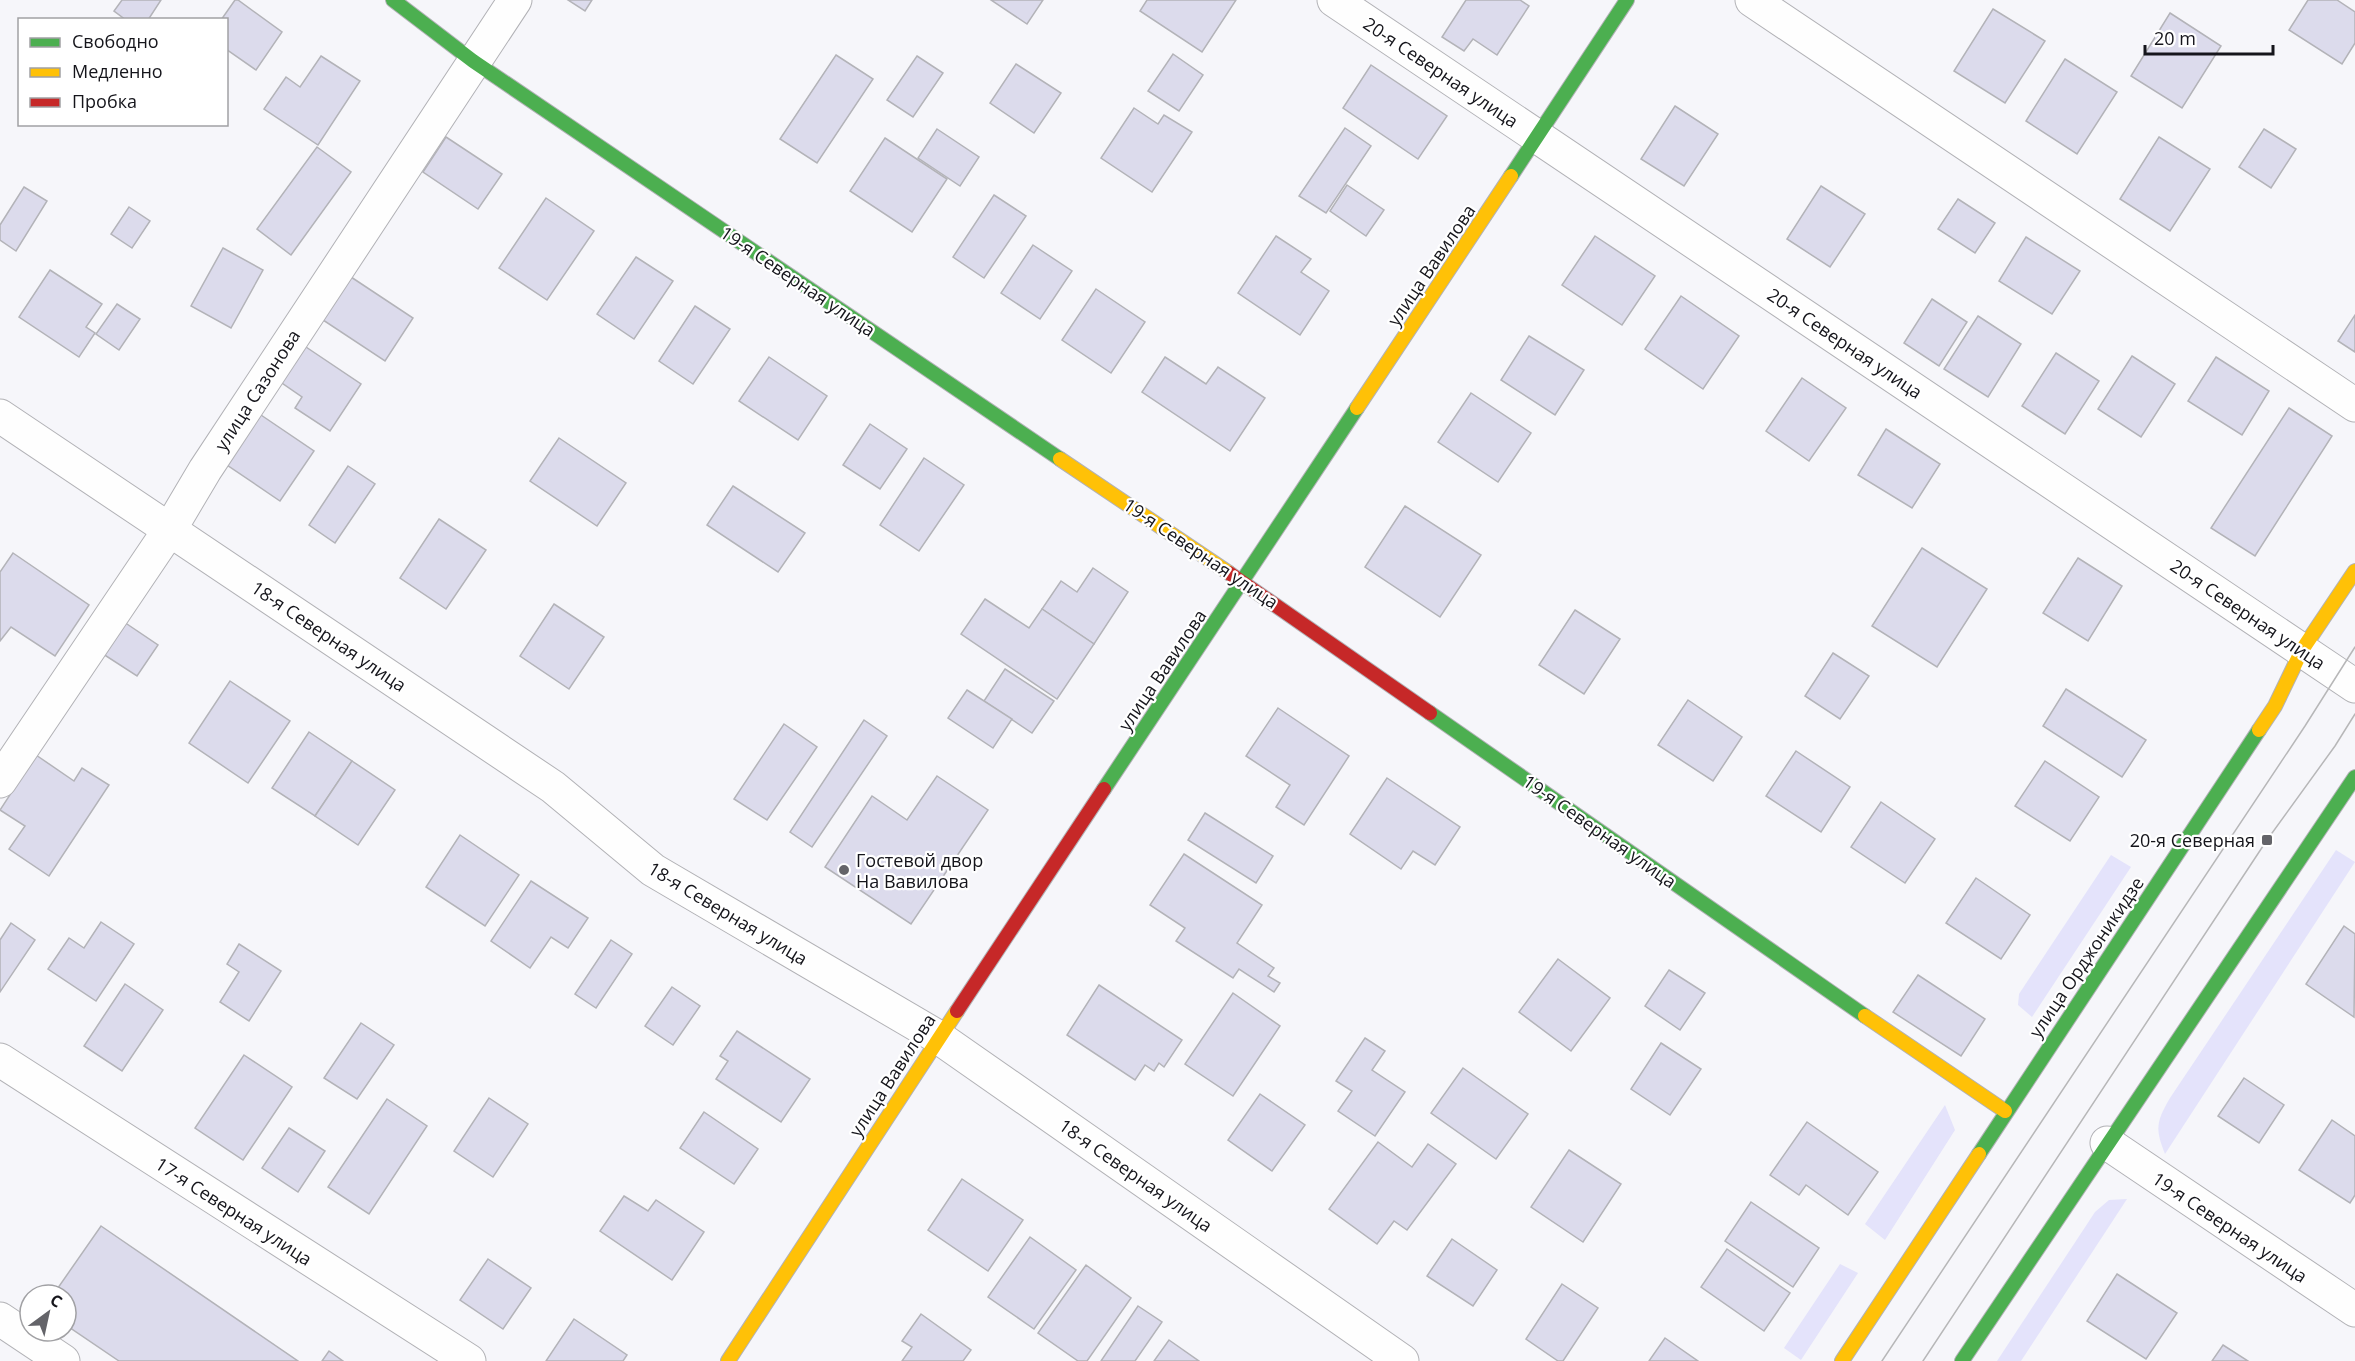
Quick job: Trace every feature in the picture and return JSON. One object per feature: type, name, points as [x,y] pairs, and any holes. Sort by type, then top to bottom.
[{"type":"street","name":"19-я Северная улица","points":[[393,0],[474,61],[1243,582],[1946,1073],[2006,1111]]},
{"type":"street","name":"улица Сазонова","points":[[0,781],[170,529],[205,470],[515,0]]},
{"type":"street","name":"20-я Северная улица","points":[[1334,0],[2355,686]]},
{"type":"street","name":"улица Вавилова","points":[[728,1361],[938,1037],[1243,582],[1627,0]]},
{"type":"street","points":[[1752,0],[2355,405]]},
{"type":"street","name":"18-я Северная улица","points":[[0,416],[554,787],[653,870],[938,1037],[1402,1361]]},
{"type":"street","name":"улица Орджоникидзе","points":[[1842,1361],[2275,706],[2302,650],[2355,571]]},
{"type":"street","points":[[1962,1361],[2355,777]]},
{"type":"street","name":"17-я Северная улица","points":[[0,1060],[469,1361]]},
{"type":"street","name":"19-я Северная улица","points":[[2107,1143],[2355,1310]]},
{"type":"street","points":[[0,1318],[63,1361]]},
{"type":"shaded area","points":[[2336,850],[2355,862],[2165,1154],[2158,1126],[2170,1098]]},
{"type":"shaded area","points":[[2111,855],[2131,867],[2032,1017],[2018,1005],[2019,994]]},
{"type":"shaded area","points":[[1945,1105],[1955,1130],[1885,1240],[1865,1224]]},
{"type":"shaded area","points":[[2127,1199],[2021,1361],[1997,1361],[2095,1212],[2109,1200]]},
{"type":"shaded area","points":[[1840,1264],[1858,1273],[1801,1360],[1784,1348]]},
{"type":"building","points":[[122,0],[161,0],[149,18],[123,18],[114,11]]},
{"type":"building","points":[[235,0],[238,0],[282,32],[256,70],[228,50],[228,18],[222,18]]},
{"type":"building","points":[[568,0],[592,0],[585,11]]},
{"type":"building","points":[[991,0],[1043,0],[1027,24]]},
{"type":"building","points":[[1147,0],[1236,0],[1202,52],[1140,11]]},
{"type":"building","points":[[1466,0],[1520,0],[1529,6],[1497,55],[1473,39],[1464,51],[1442,37]]},
{"type":"building","points":[[2308,0],[2337,0],[2355,12],[2355,43],[2342,64],[2289,30]]},
{"type":"building","points":[[1993,9],[2045,41],[2005,103],[1954,71]]},
{"type":"building","points":[[2170,13],[2221,46],[2182,108],[2131,76]]},
{"type":"building","points":[[1173,54],[1203,75],[1179,111],[1148,91]]},
{"type":"building","points":[[836,55],[873,79],[817,163],[780,139]]},
{"type":"building","points":[[321,56],[360,81],[318,145],[264,109],[286,77],[300,87]]},
{"type":"building","points":[[917,56],[943,73],[913,117],[887,100]]},
{"type":"building","points":[[2065,59],[2117,92],[2077,154],[2026,121]]},
{"type":"building","points":[[1016,64],[1061,93],[1034,133],[990,103]]},
{"type":"building","points":[[1371,65],[1447,116],[1418,159],[1343,108]]},
{"type":"building","points":[[1675,106],[1718,134],[1684,186],[1641,159]]},
{"type":"building","points":[[1134,108],[1158,124],[1164,115],[1192,132],[1152,192],[1101,158]]},
{"type":"building","points":[[1345,128],[1371,146],[1326,213],[1299,196]]},
{"type":"building","points":[[937,129],[979,157],[960,186],[918,158]]},
{"type":"building","points":[[2264,129],[2296,149],[2271,188],[2239,167]]},
{"type":"building","points":[[446,137],[502,174],[478,209],[423,172]]},
{"type":"building","points":[[2159,137],[2210,169],[2170,231],[2120,199]]},
{"type":"building","points":[[885,138],[947,179],[912,232],[850,191]]},
{"type":"building","points":[[317,147],[351,172],[291,255],[257,229]]},
{"type":"building","points":[[1347,185],[1384,210],[1366,236],[1330,211]]},
{"type":"building","points":[[1821,186],[1865,214],[1830,267],[1787,239]]},
{"type":"building","points":[[24,187],[47,201],[16,251],[0,240],[0,225]]},
{"type":"building","points":[[994,195],[1026,216],[984,278],[953,257]]},
{"type":"building","points":[[546,198],[594,231],[547,300],[499,268]]},
{"type":"building","points":[[1958,199],[1995,223],[1975,253],[1938,229]]},
{"type":"building","points":[[129,207],[150,221],[132,248],[111,234]]},
{"type":"building","points":[[1276,236],[1311,259],[1301,272],[1329,291],[1300,335],[1238,293]]},
{"type":"building","points":[[1595,236],[1655,276],[1622,325],[1562,285]]},
{"type":"building","points":[[2026,237],[2080,271],[2052,314],[1999,281]]},
{"type":"building","points":[[1033,245],[1072,271],[1040,319],[1001,293]]},
{"type":"building","points":[[223,248],[263,270],[231,328],[191,306]]},
{"type":"building","points":[[636,257],[673,281],[634,339],[597,314]]},
{"type":"building","points":[[50,270],[102,304],[86,327],[95,333],[79,357],[19,317]]},
{"type":"building","points":[[351,277],[413,318],[385,361],[323,320]]},
{"type":"building","points":[[1096,289],[1145,322],[1111,373],[1062,340]]},
{"type":"building","points":[[1681,296],[1739,336],[1703,389],[1645,349]]},
{"type":"building","points":[[1932,299],[1967,322],[1939,366],[1904,343]]},
{"type":"building","points":[[117,304],[140,319],[119,350],[96,334]]},
{"type":"building","points":[[695,306],[730,329],[693,384],[659,361]]},
{"type":"building","points":[[2355,315],[2355,352],[2338,341]]},
{"type":"building","points":[[1978,316],[2021,344],[1988,397],[1944,369]]},
{"type":"building","points":[[1529,336],[1584,370],[1555,415],[1501,380]]},
{"type":"building","points":[[303,345],[361,384],[330,431],[295,408],[302,397],[279,381]]},
{"type":"building","points":[[2056,353],[2099,381],[2065,434],[2022,406]]},
{"type":"building","points":[[2132,356],[2175,384],[2141,437],[2098,409]]},
{"type":"building","points":[[769,357],[827,396],[798,440],[739,401]]},
{"type":"building","points":[[1165,357],[1206,384],[1218,367],[1265,398],[1230,451],[1142,392]]},
{"type":"building","points":[[2216,357],[2269,391],[2242,435],[2188,401]]},
{"type":"building","points":[[1802,378],[1846,408],[1809,461],[1766,431]]},
{"type":"building","points":[[1471,393],[1531,433],[1498,482],[1438,442]]},
{"type":"building","points":[[2289,408],[2332,436],[2255,556],[2211,528]]},
{"type":"building","points":[[258,413],[314,451],[280,501],[224,463]]},
{"type":"building","points":[[870,424],[907,449],[880,489],[843,465]]},
{"type":"building","points":[[1886,429],[1940,464],[1912,508],[1858,475]]},
{"type":"building","points":[[559,438],[626,483],[597,526],[530,481]]},
{"type":"building","points":[[924,458],[964,485],[919,551],[880,525]]},
{"type":"building","points":[[348,466],[375,484],[335,543],[309,525]]},
{"type":"building","points":[[733,486],[805,533],[778,572],[707,525]]},
{"type":"building","points":[[1405,506],[1481,555],[1440,617],[1365,567]]},
{"type":"building","points":[[439,519],[486,550],[446,609],[400,578]]},
{"type":"building","points":[[1922,548],[1987,589],[1937,667],[1872,626]]},
{"type":"building","points":[[13,553],[89,605],[55,656],[11,627],[0,641],[0,572]]},
{"type":"building","points":[[2078,558],[2122,586],[2088,641],[2043,613]]},
{"type":"building","points":[[1093,568],[1128,592],[1094,644],[1042,609],[1061,581],[1077,592]]},
{"type":"building","points":[[985,599],[1029,628],[1042,609],[1094,644],[1057,699],[961,634]]},
{"type":"building","points":[[554,604],[604,637],[569,689],[520,656]]},
{"type":"building","points":[[1575,610],[1620,639],[1584,694],[1539,665]]},
{"type":"building","points":[[124,622],[158,645],[137,676],[103,654]]},
{"type":"building","points":[[1833,653],[1869,676],[1840,719],[1805,696]]},
{"type":"building","points":[[1005,669],[1054,701],[1032,733],[984,701]]},
{"type":"building","points":[[230,681],[290,721],[248,783],[189,743]]},
{"type":"building","points":[[2066,689],[2146,740],[2122,777],[2043,726]]},
{"type":"building","points":[[967,690],[1012,719],[993,748],[948,718]]},
{"type":"building","points":[[1688,700],[1742,737],[1713,781],[1658,745]]},
{"type":"building","points":[[1278,708],[1349,756],[1304,825],[1276,807],[1290,785],[1246,756]]},
{"type":"building","points":[[864,720],[887,736],[812,847],[790,832]]},
{"type":"building","points":[[784,724],[817,747],[767,820],[734,799]]},
{"type":"building","points":[[309,732],[352,761],[315,816],[272,788]]},
{"type":"building","points":[[1796,751],[1850,787],[1821,832],[1766,796]]},
{"type":"building","points":[[36,755],[74,781],[82,768],[109,785],[49,876],[9,849],[25,826],[0,810]]},
{"type":"building","points":[[352,761],[395,790],[358,845],[315,816]]},
{"type":"building","points":[[2045,761],[2099,797],[2070,841],[2015,806]]},
{"type":"building","points":[[937,776],[988,810],[911,924],[825,867],[872,796],[907,820]]},
{"type":"building","points":[[1387,778],[1460,827],[1435,865],[1413,851],[1401,869],[1350,834]]},
{"type":"building","points":[[1881,802],[1935,839],[1905,883],[1851,847]]},
{"type":"building","points":[[1205,813],[1273,856],[1256,883],[1188,840]]},
{"type":"building","points":[[460,835],[519,875],[485,926],[426,887]]},
{"type":"building","points":[[1184,854],[1262,905],[1237,943],[1274,968],[1268,976],[1280,983],[1274,992],[1239,969],[1233,978],[1176,941],[1185,928],[1150,905]]},
{"type":"building","points":[[1976,878],[2030,915],[2001,959],[1946,923]]},
{"type":"building","points":[[531,881],[588,918],[568,948],[551,937],[530,968],[491,941]]},
{"type":"building","points":[[101,922],[134,944],[96,1001],[48,969],[69,938],[84,948]]},
{"type":"building","points":[[11,923],[35,940],[0,992],[0,940]]},
{"type":"building","points":[[2344,926],[2355,934],[2354,1017],[2306,984]]},
{"type":"building","points":[[611,940],[632,954],[596,1008],[575,994]]},
{"type":"building","points":[[239,944],[281,971],[249,1021],[220,1002],[239,972],[227,964]]},
{"type":"building","points":[[1558,959],[1610,998],[1571,1051],[1519,1012]]},
{"type":"building","points":[[1669,970],[1705,993],[1680,1030],[1645,1006]]},
{"type":"building","points":[[1918,975],[1985,1019],[1961,1056],[1893,1012]]},
{"type":"building","points":[[125,984],[163,1010],[122,1071],[84,1046]]},
{"type":"building","points":[[1099,985],[1182,1040],[1164,1067],[1159,1063],[1154,1071],[1145,1065],[1135,1080],[1067,1035]]},
{"type":"building","points":[[672,987],[700,1006],[673,1045],[645,1026]]},
{"type":"building","points":[[1233,993],[1280,1026],[1233,1096],[1185,1064]]},
{"type":"building","points":[[361,1023],[394,1045],[357,1099],[324,1078]]},
{"type":"building","points":[[737,1031],[810,1079],[781,1122],[716,1079],[728,1061],[720,1056]]},
{"type":"building","points":[[1365,1038],[1385,1051],[1372,1070],[1405,1092],[1375,1136],[1338,1111],[1352,1091],[1336,1081]]},
{"type":"building","points":[[1661,1043],[1701,1069],[1670,1115],[1631,1089]]},
{"type":"building","points":[[244,1055],[292,1087],[243,1160],[195,1128]]},
{"type":"building","points":[[1463,1068],[1528,1114],[1496,1159],[1431,1113]]},
{"type":"building","points":[[2244,1078],[2284,1105],[2259,1143],[2218,1116]]},
{"type":"building","points":[[1260,1094],[1305,1125],[1272,1171],[1228,1140]]},
{"type":"building","points":[[489,1098],[528,1124],[493,1177],[454,1151]]},
{"type":"building","points":[[387,1099],[427,1126],[369,1214],[328,1187]]},
{"type":"building","points":[[704,1112],[758,1149],[734,1184],[680,1148]]},
{"type":"building","points":[[2332,1120],[2355,1136],[2355,1195],[2350,1203],[2299,1170]]},
{"type":"building","points":[[1807,1122],[1878,1172],[1848,1215],[1806,1185],[1799,1195],[1770,1175]]},
{"type":"building","points":[[289,1128],[325,1151],[298,1192],[262,1168]]},
{"type":"building","points":[[1378,1142],[1412,1167],[1428,1144],[1456,1164],[1407,1230],[1394,1221],[1377,1244],[1329,1209]]},
{"type":"building","points":[[1569,1150],[1621,1184],[1583,1242],[1531,1207]]},
{"type":"building","points":[[962,1179],[1023,1220],[988,1271],[928,1230]]},
{"type":"building","points":[[624,1196],[648,1211],[656,1200],[704,1232],[672,1280],[600,1231]]},
{"type":"building","points":[[1751,1202],[1819,1248],[1793,1287],[1725,1241]]},
{"type":"building","points":[[101,1226],[298,1361],[119,1361],[78,1333],[78,1283],[61,1283]]},
{"type":"building","points":[[1030,1237],[1076,1270],[1034,1329],[988,1297]]},
{"type":"building","points":[[1452,1239],[1497,1270],[1473,1306],[1427,1276]]},
{"type":"building","points":[[1727,1249],[1790,1293],[1764,1331],[1701,1287]]},
{"type":"building","points":[[488,1259],[531,1288],[503,1329],[460,1300]]},
{"type":"building","points":[[1086,1265],[1131,1298],[1087,1361],[1078,1361],[1038,1333]]},
{"type":"building","points":[[2117,1274],[2177,1313],[2146,1359],[2087,1321]]},
{"type":"building","points":[[1562,1284],[1598,1308],[1563,1361],[1558,1361],[1526,1339]]},
{"type":"building","points":[[1138,1306],[1162,1322],[1135,1361],[1101,1361]]},
{"type":"building","points":[[921,1314],[971,1350],[963,1361],[902,1361],[912,1347],[902,1341]]},
{"type":"building","points":[[574,1319],[627,1355],[623,1361],[546,1361]]},
{"type":"building","points":[[1665,1338],[1698,1361],[1649,1361]]},
{"type":"building","points":[[1169,1340],[1199,1361],[1154,1361]]},
{"type":"building","points":[[2223,1345],[2248,1361],[2212,1361]]},
{"type":"building","points":[[329,1351],[343,1361],[322,1361]]},
{"type":"tram line","points":[[1882,1361],[2305,726],[2355,647]]},
{"type":"tram line","points":[[1923,1361],[2267,840],[2335,746],[2355,714]]},
{"type":"traffic: fast","points":[[393,0],[473,61],[1060,459]]},
{"type":"traffic: fast","points":[[1511,176],[1627,0]]},
{"type":"traffic: fast","points":[[1104,789],[1357,408]]},
{"type":"traffic: fast","points":[[1430,713],[1865,1016]]},
{"type":"traffic: fast","points":[[1979,1154],[2259,730]]},
{"type":"traffic: fast","points":[[1962,1361],[2355,777]]},
{"type":"traffic: slow","points":[[1357,408],[1511,176]]},
{"type":"traffic: slow","points":[[1060,459],[1229,573]]},
{"type":"traffic: slow","points":[[2259,730],[2275,706],[2302,650],[2355,571]]},
{"type":"traffic: slow","points":[[728,1361],[957,1011]]},
{"type":"traffic: slow","points":[[1865,1016],[2005,1111]]},
{"type":"traffic: slow","points":[[1842,1361],[1979,1154]]},
{"type":"traffic: jam","points":[[1229,573],[1430,713]]},
{"type":"traffic: jam","points":[[957,1011],[1104,789]]},
{"type":"place","name":"20-я Северная","points":[[2267,840]]},
{"type":"place","name":"Гостевой двор На Вавилова","points":[[844,870]]}]
